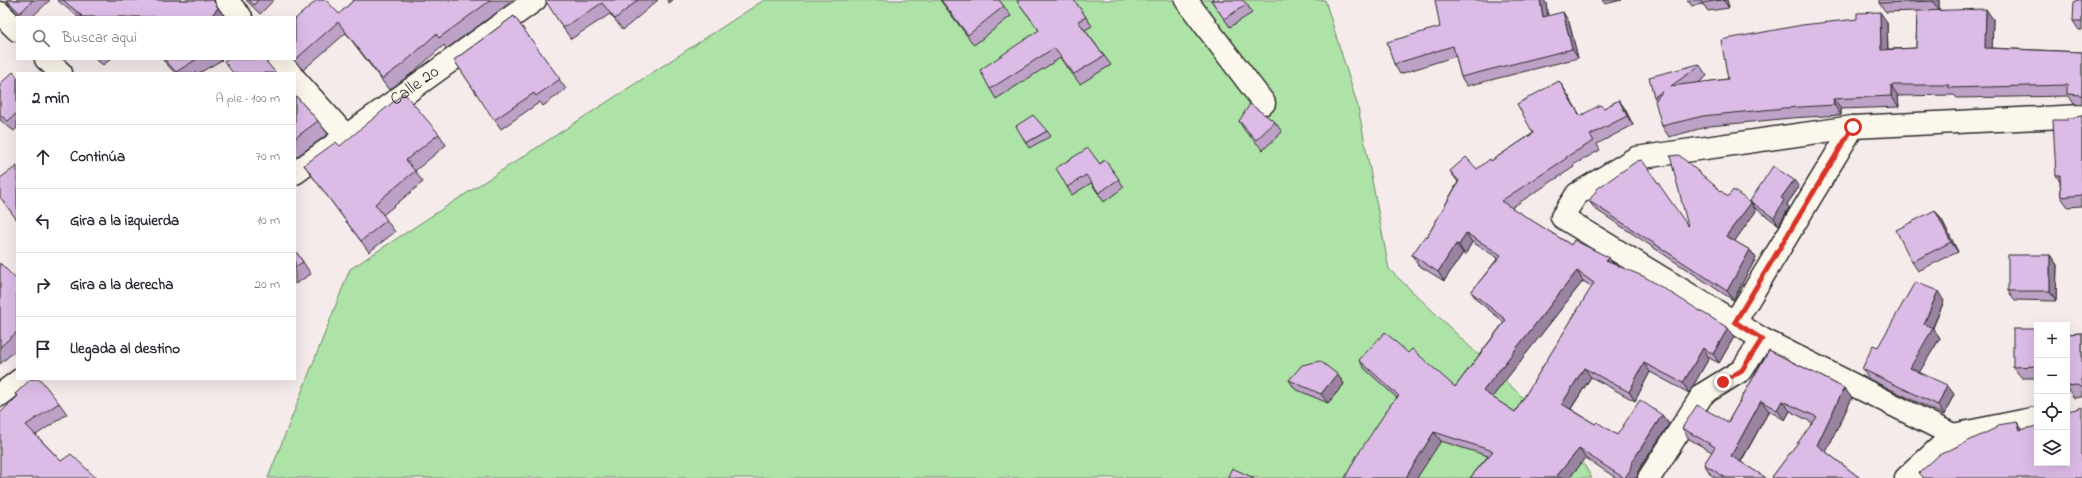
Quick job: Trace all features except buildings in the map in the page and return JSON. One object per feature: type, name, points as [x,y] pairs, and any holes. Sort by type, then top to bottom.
[{"type":"street","points":[[226,0],[240,16]]},
{"type":"street","name":"Calle 20","points":[[296,172],[535,0]]},
{"type":"street","points":[[1186,0],[1264,103]]},
{"type":"street","points":[[0,13],[16,29]]},
{"type":"street","points":[[47,60],[60,72]]},
{"type":"street","points":[[279,60],[289,72]]},
{"type":"street","points":[[296,80],[345,136]]},
{"type":"street","points":[[1953,435],[1762,339],[1562,218],[1577,194],[1636,158],[1853,127],[2082,116]]},
{"type":"street","points":[[1735,322],[1853,127]]},
{"type":"street","points":[[1649,478],[1703,394],[1742,370],[1762,339]]},
{"type":"street","points":[[0,395],[20,380]]},
{"type":"street","points":[[1906,478],[1953,435],[2034,419]]},
{"type":"green space","points":[[764,0],[1325,0],[1358,107],[1389,269],[1565,438],[1574,448],[1592,478],[268,478],[350,269]]},
{"type":"route","points":[[1723,382],[1742,370],[1762,339],[1735,322],[1853,127]]}]
